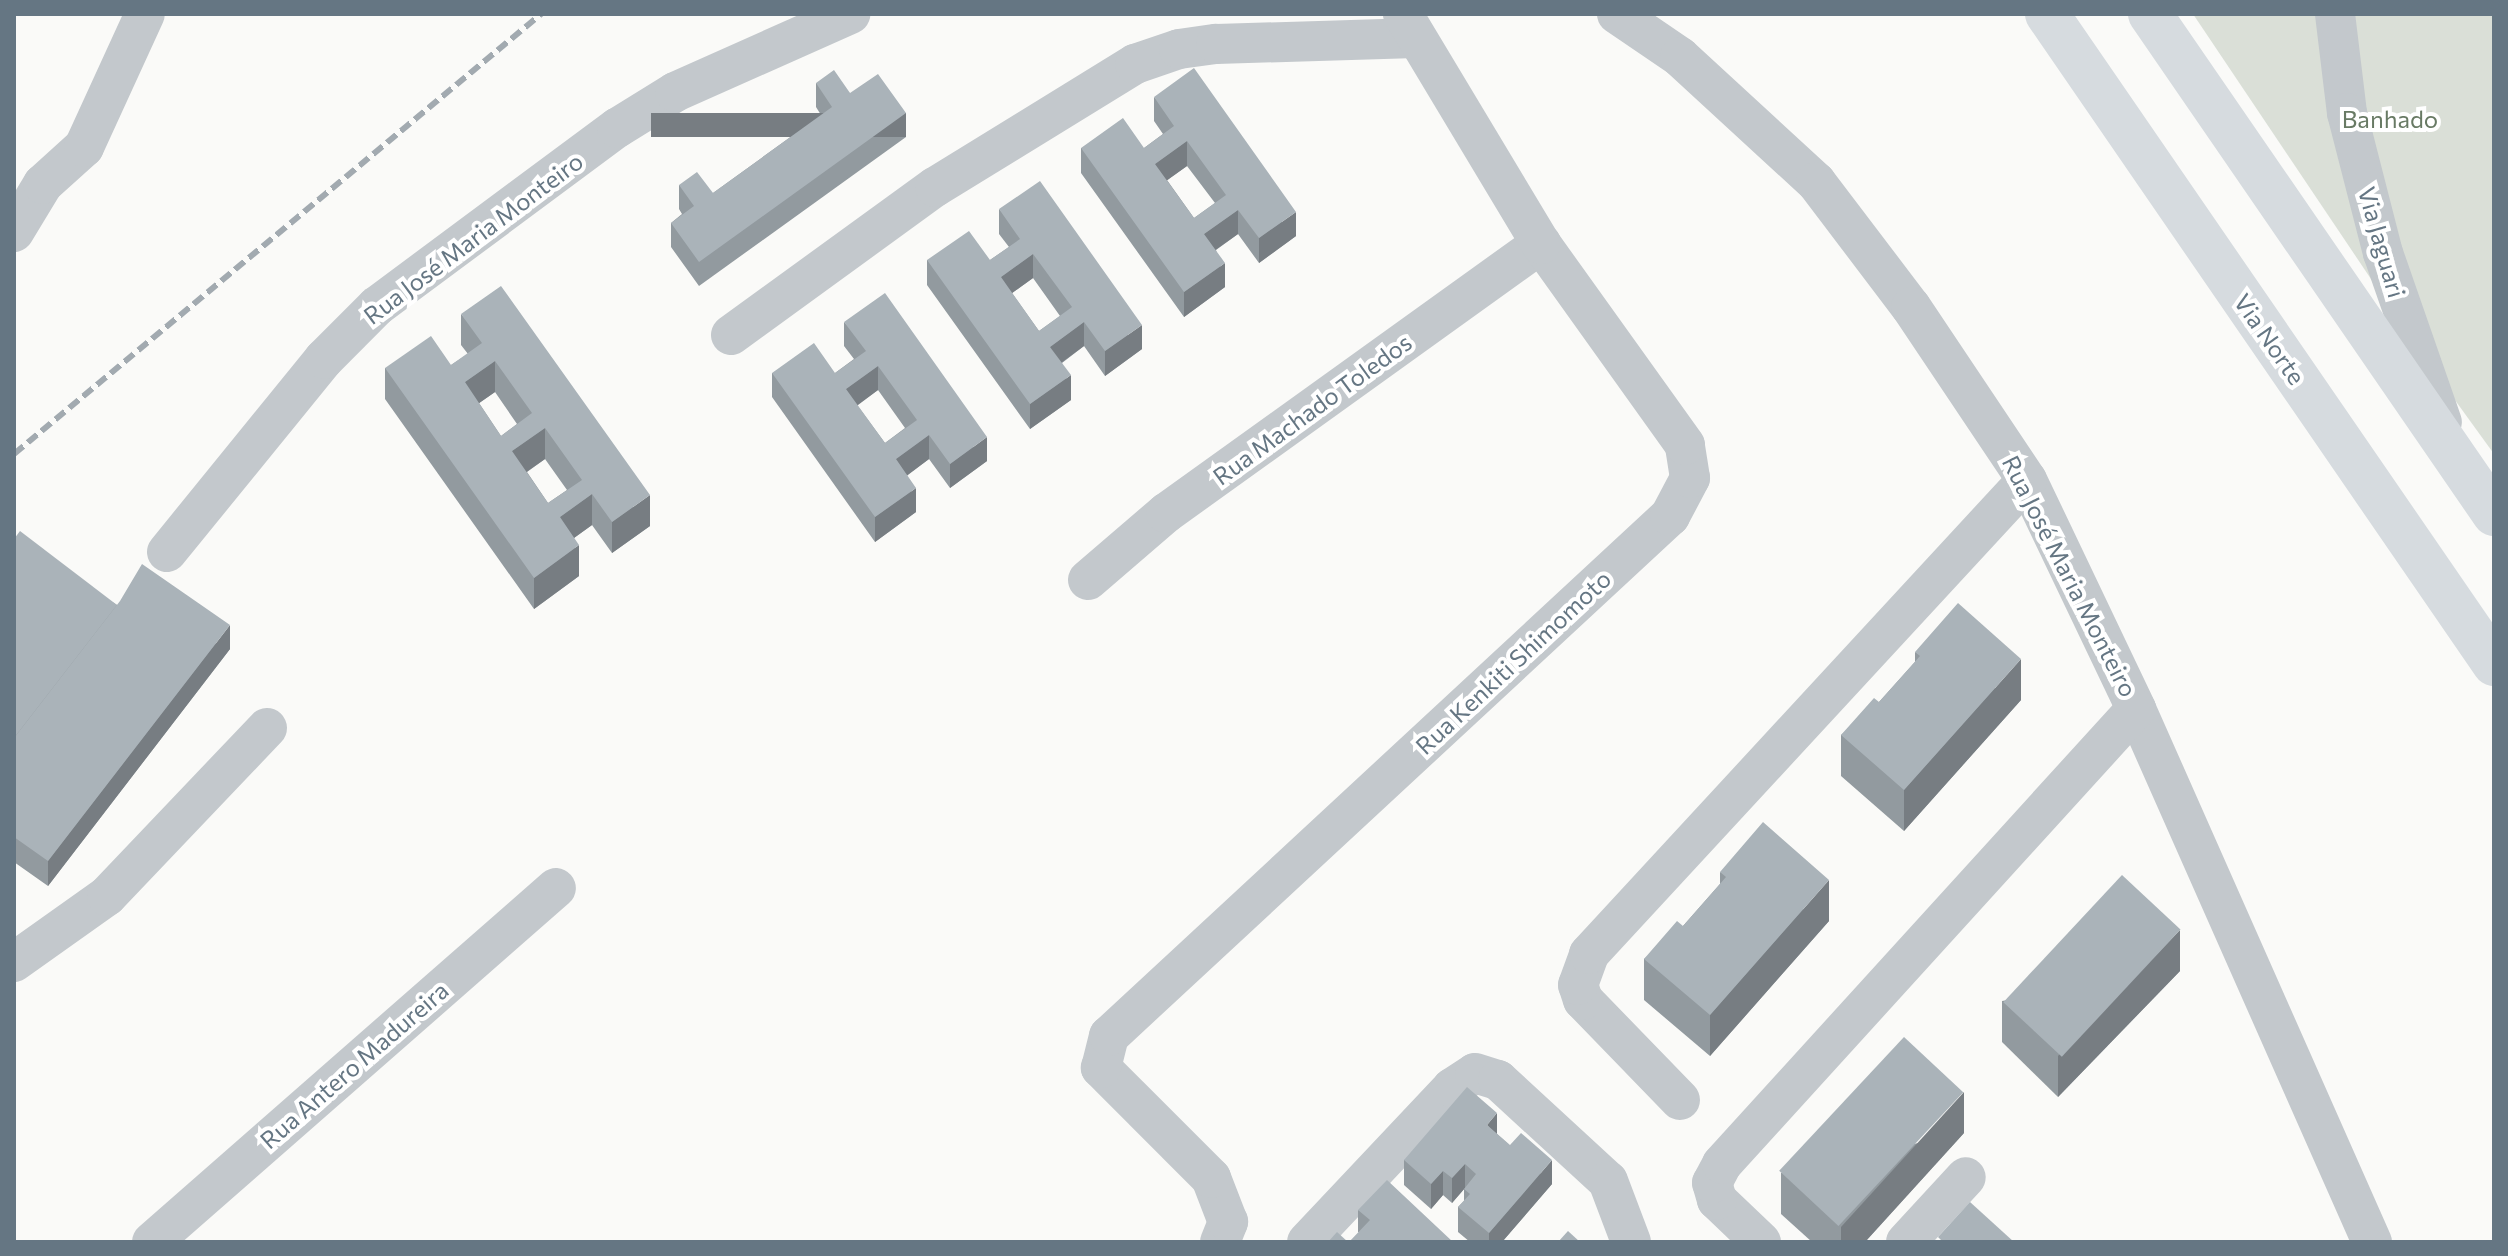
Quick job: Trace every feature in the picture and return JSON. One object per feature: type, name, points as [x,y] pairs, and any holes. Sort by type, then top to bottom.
[{"type":"main road","name":"Via Norte","points":[[2047,14],[2494,664]]},
{"type":"main road","points":[[2150,14],[2494,514]]},
{"type":"street","points":[[14,232],[43,184],[84,147],[145,14]]},
{"type":"street","name":"Rua José Maria Monteiro","points":[[167,552],[324,359],[377,306],[617,128],[675,92],[850,14]]},
{"type":"street","name":"Rua José Maria Monteiro","points":[[1617,14],[1680,57],[1816,182],[1911,307],[2027,480],[2136,709],[2372,1242]]},
{"type":"street","name":"Via Jaguari","points":[[2335,14],[2347,113],[2383,253],[2459,463]]},
{"type":"street","points":[[731,335],[935,187],[1135,64],[1179,49],[1409,26]]},
{"type":"street","name":"Rua Kenkiti Shimomoto","points":[[1220,1242],[1228,1222],[1211,1178],[1101,1068],[1109,1036],[1670,516],[1690,478],[1685,445],[1541,244],[1409,26]]},
{"type":"street","name":"Rua Machado Toledos","points":[[1088,580],[1166,513],[1541,244]]},
{"type":"street","points":[[1680,1100],[1583,1000],[1578,985],[1589,954],[2027,480]]},
{"type":"street","points":[[1761,1242],[1717,1200],[1712,1183],[1722,1164],[2136,709]]},
{"type":"street","points":[[14,962],[107,896],[267,728]]},
{"type":"street","name":"Rua Antero Madureira","points":[[152,1242],[556,888]]},
{"type":"street","points":[[1307,1242],[1452,1088],[1475,1073],[1498,1080],[1608,1181],[1631,1242]]},
{"type":"street","points":[[1906,1242],[1966,1177]]},
{"type":"green space","name":"Banhado","points":[[2193,14],[2494,14],[2494,454],[2418,349]]},
{"type":"building","points":[[1194,68],[1296,212],[1259,238],[1238,210],[1204,234],[1225,263],[1184,292],[1081,148],[1123,118],[1144,148],[1174,126],[1154,97]],"holes":[[[1187,141],[1226,195],[1194,218],[1155,164]]]},
{"type":"building","points":[[834,70],[850,93],[878,74],[906,113],[699,262],[671,223],[694,206],[679,185],[697,172],[713,193],[832,107],[816,83]]},
{"type":"building","points":[[1040,181],[1142,325],[1105,351],[1084,322],[1050,347],[1071,375],[1030,404],[927,260],[969,231],[990,260],[1020,239],[999,209]],"holes":[[[1033,254],[1072,307],[1039,331],[1001,277]]]},
{"type":"building","points":[[501,286],[650,495],[612,522],[592,494],[560,517],[579,545],[534,578],[385,368],[431,336],[451,365],[482,343],[461,314]],"holes":[[[495,361],[532,413],[501,436],[465,382]],[[545,428],[582,480],[548,503],[512,451]]]},
{"type":"building","points":[[885,293],[987,437],[950,464],[929,435],[896,459],[916,488],[875,517],[772,373],[814,343],[835,373],[866,351],[844,322]],"holes":[[[878,366],[917,420],[885,443],[846,389]]]},
{"type":"building","points":[[20,531],[117,605],[14,738],[14,539]]},
{"type":"building","points":[[142,564],[230,625],[48,861],[14,837],[14,738],[120,601]]},
{"type":"building","points":[[1958,603],[2021,659],[1904,790],[1841,735],[1874,698],[1879,702],[1920,656],[1915,652]]},
{"type":"building","points":[[1763,822],[1829,880],[1710,1015],[1644,959],[1677,921],[1683,926],[1726,877],[1720,872]]},
{"type":"building","points":[[2122,875],[2181,930],[2062,1057],[2003,1002]]},
{"type":"building","points":[[1904,1037],[1963,1092],[1838,1226],[1779,1171]]},
{"type":"building","points":[[1467,1087],[1497,1113],[1487,1125],[1510,1145],[1521,1133],[1552,1160],[1489,1233],[1458,1207],[1470,1194],[1464,1189],[1476,1174],[1465,1164],[1452,1178],[1443,1171],[1431,1184],[1404,1160]]},
{"type":"building","points":[[1387,1180],[1453,1242],[1349,1242],[1370,1220],[1358,1210]]},
{"type":"building","points":[[1970,1202],[2014,1242],[1943,1242],[1938,1237]]},
{"type":"building","points":[[1568,1231],[1580,1242],[1558,1242]]},
{"type":"building","points":[[1337,1232],[1348,1242],[1328,1242]]},
{"type":"railway","points":[[14,454],[541,14]]}]
